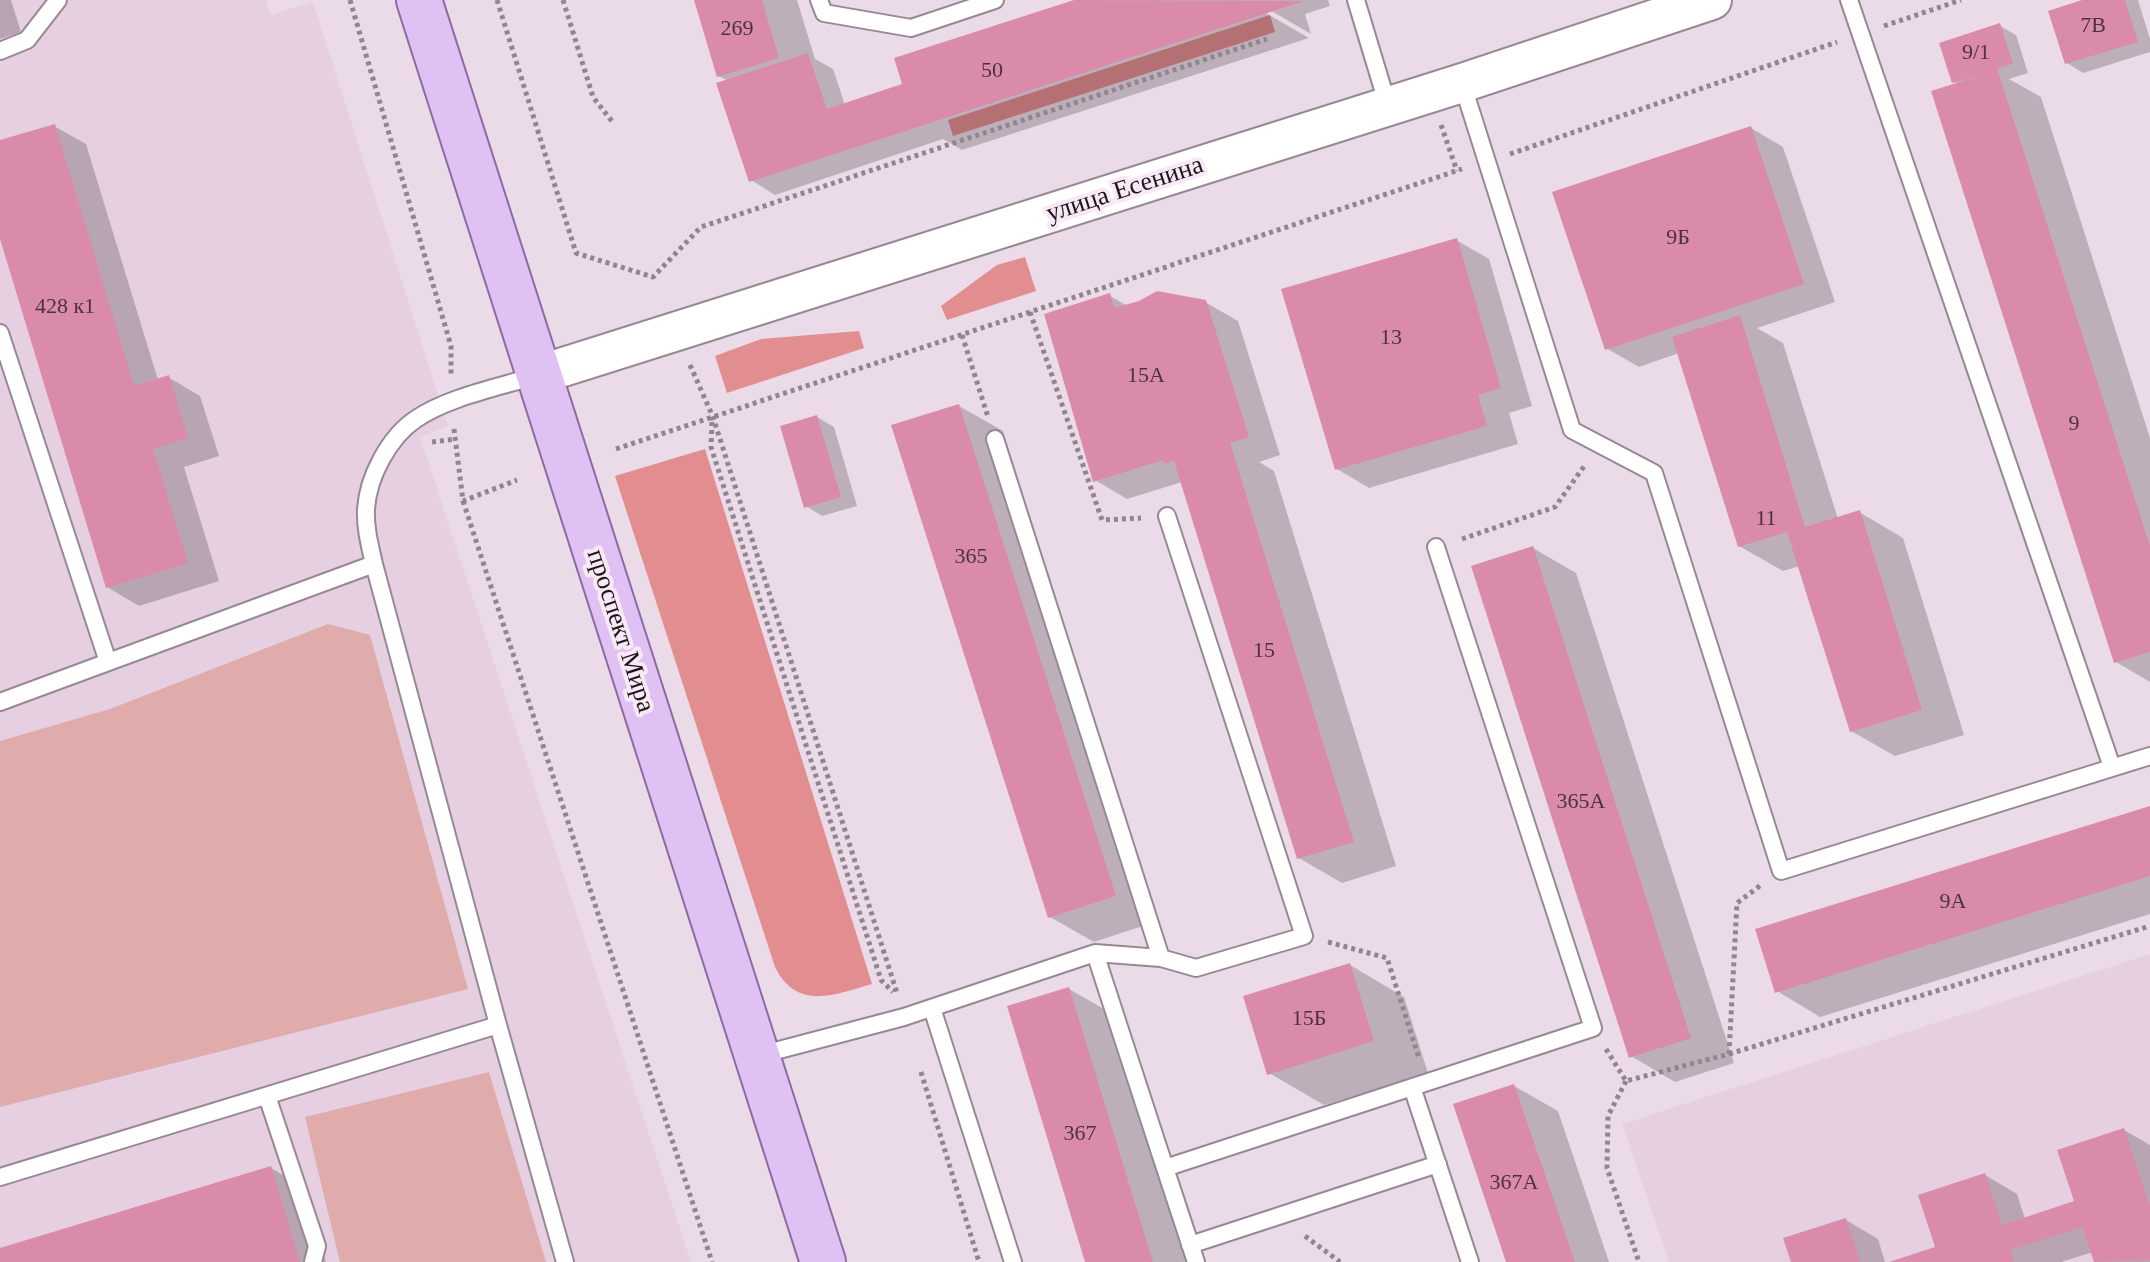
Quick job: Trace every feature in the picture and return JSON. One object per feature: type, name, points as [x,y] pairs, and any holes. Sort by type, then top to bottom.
[{"type":"main road","name":"проспект Мира","points":[[419,0],[823,1262]]},
{"type":"street","name":"улица Есенина","points":[[538,375],[1462,83],[1712,0]]},
{"type":"lane","points":[[0,51],[27,40],[58,0]]},
{"type":"lane","points":[[819,0],[824,13],[911,28],[995,0]]},
{"type":"lane","points":[[1356,0],[1388,106]]},
{"type":"lane","points":[[1849,0],[2112,767]]},
{"type":"lane","points":[[1462,83],[1572,430],[1654,473],[1781,871],[2150,756]]},
{"type":"lane","points":[[0,333],[108,662]]},
{"type":"lane","points":[[538,375],[451,403],[413,421],[394,441],[377,469],[366,509],[374,564],[565,1262]]},
{"type":"lane","points":[[995,439],[1161,958]]},
{"type":"lane","points":[[757,1056],[904,1017],[1095,953],[1161,958],[1196,968],[1304,936],[1167,516]]},
{"type":"lane","points":[[1165,1168],[1593,1028],[1436,547]]},
{"type":"lane","points":[[0,702],[374,564]]},
{"type":"lane","points":[[1095,953],[1196,1262]]},
{"type":"lane","points":[[932,1008],[1013,1262]]},
{"type":"lane","points":[[0,1177],[498,1025]]},
{"type":"lane","points":[[1420,1085],[1438,1164],[1470,1262]]},
{"type":"lane","points":[[267,1096],[317,1246],[313,1262]]},
{"type":"lane","points":[[1190,1245],[1438,1164]]},
{"type":"path","points":[[350,0],[451,346],[451,403],[463,501],[712,1262]]},
{"type":"path","points":[[497,0],[576,253],[653,277],[701,227],[1267,39]]},
{"type":"path","points":[[563,0],[593,97],[614,124]]},
{"type":"path","points":[[616,449],[1457,171],[1961,0]]},
{"type":"path","points":[[1441,125],[1457,171]]},
{"type":"path","points":[[1030,312],[1102,520],[1167,516]]},
{"type":"path","points":[[962,335],[995,439]]},
{"type":"path","points":[[686,357],[713,417],[898,998],[881,980],[740,539],[711,447],[713,417]]},
{"type":"path","points":[[423,443],[455,439]]},
{"type":"path","points":[[1436,547],[1555,507],[1599,445]]},
{"type":"path","points":[[463,501],[517,480]]},
{"type":"path","points":[[1729,1054],[1737,903],[1781,871]]},
{"type":"path","points":[[1639,1262],[1607,1168],[1608,1116],[1626,1081],[1729,1054],[2150,926]]},
{"type":"path","points":[[1304,936],[1387,958],[1420,1085]]},
{"type":"path","points":[[904,1017],[979,1262]]},
{"type":"path","points":[[1593,1028],[1626,1081]]},
{"type":"path","points":[[1279,1216],[1340,1262]]},
{"type":"shaded area","points":[[0,0],[266,0],[271,15],[313,2],[448,426],[420,437],[691,1262],[0,1262]]},
{"type":"shaded area","points":[[1270,15],[1275,32],[953,136],[948,120]]},
{"type":"shaded area","points":[[1025,257],[1036,291],[947,320],[941,306],[997,265]]},
{"type":"shaded area","points":[[859,331],[864,348],[727,393],[715,356],[761,339]]},
{"type":"shaded area","points":[[705,449],[872,984],[844,992],[805,995],[784,981],[775,967],[615,476]]},
{"type":"shaded area","points":[[328,624],[370,635],[468,989],[0,1107],[0,741],[110,709]]},
{"type":"shaded area","points":[[2150,954],[2150,1262],[1669,1262],[1622,1124]]},
{"type":"shaded area","points":[[489,1072],[546,1262],[340,1262],[305,1117]]},
{"type":"building","points":[[694,0],[762,0],[779,58],[717,77]]},
{"type":"building","points":[[1074,0],[1304,1],[749,182],[716,83],[808,53],[827,109],[902,84],[894,58]]},
{"type":"building","points":[[2082,0],[2125,0],[2138,42],[2065,64],[2048,11]]},
{"type":"building","points":[[2000,23],[2013,64],[1997,68],[2150,546],[2150,652],[2114,663],[1931,91],[1988,73],[1952,83],[1939,43]]},
{"type":"building","points":[[55,124],[134,386],[169,375],[188,438],[153,449],[188,563],[106,588],[0,239],[0,140]]},
{"type":"building","points":[[1751,126],[1804,284],[1605,350],[1552,192]]},
{"type":"building","points":[[1457,238],[1501,388],[1478,395],[1487,426],[1335,470],[1281,289]]},
{"type":"building","points":[[1157,291],[1206,300],[1249,437],[1230,443],[1354,842],[1297,859],[1174,461],[1164,464],[1163,460],[1093,482],[1044,314],[1110,293],[1114,308],[1139,301]]},
{"type":"building","points":[[1740,315],[1805,527],[1860,510],[1922,710],[1850,732],[1787,532],[1738,547],[1672,337]]},
{"type":"building","points":[[959,404],[1116,896],[1048,918],[891,425]]},
{"type":"building","points":[[817,415],[841,497],[804,508],[780,426]]},
{"type":"building","points":[[1533,546],[1691,1038],[1629,1058],[1471,566]]},
{"type":"building","points":[[2150,806],[2150,876],[1775,993],[1755,929]]},
{"type":"building","points":[[1350,963],[1374,1041],[1267,1075],[1243,996]]},
{"type":"building","points":[[1069,987],[1153,1262],[1085,1262],[1007,1006]]},
{"type":"building","points":[[1514,1084],[1575,1262],[1506,1262],[1453,1104]]},
{"type":"building","points":[[2124,1128],[2150,1207],[2150,1260],[2094,1262],[2082,1227],[2010,1250],[2014,1262],[1889,1262],[1935,1247],[1918,1195],[1985,1173],[2002,1225],[2074,1201],[2057,1150]]},
{"type":"building","points":[[271,1166],[300,1262],[0,1262],[0,1248]]},
{"type":"building","points":[[1846,1218],[1860,1262],[1791,1262],[1783,1238]]}]
